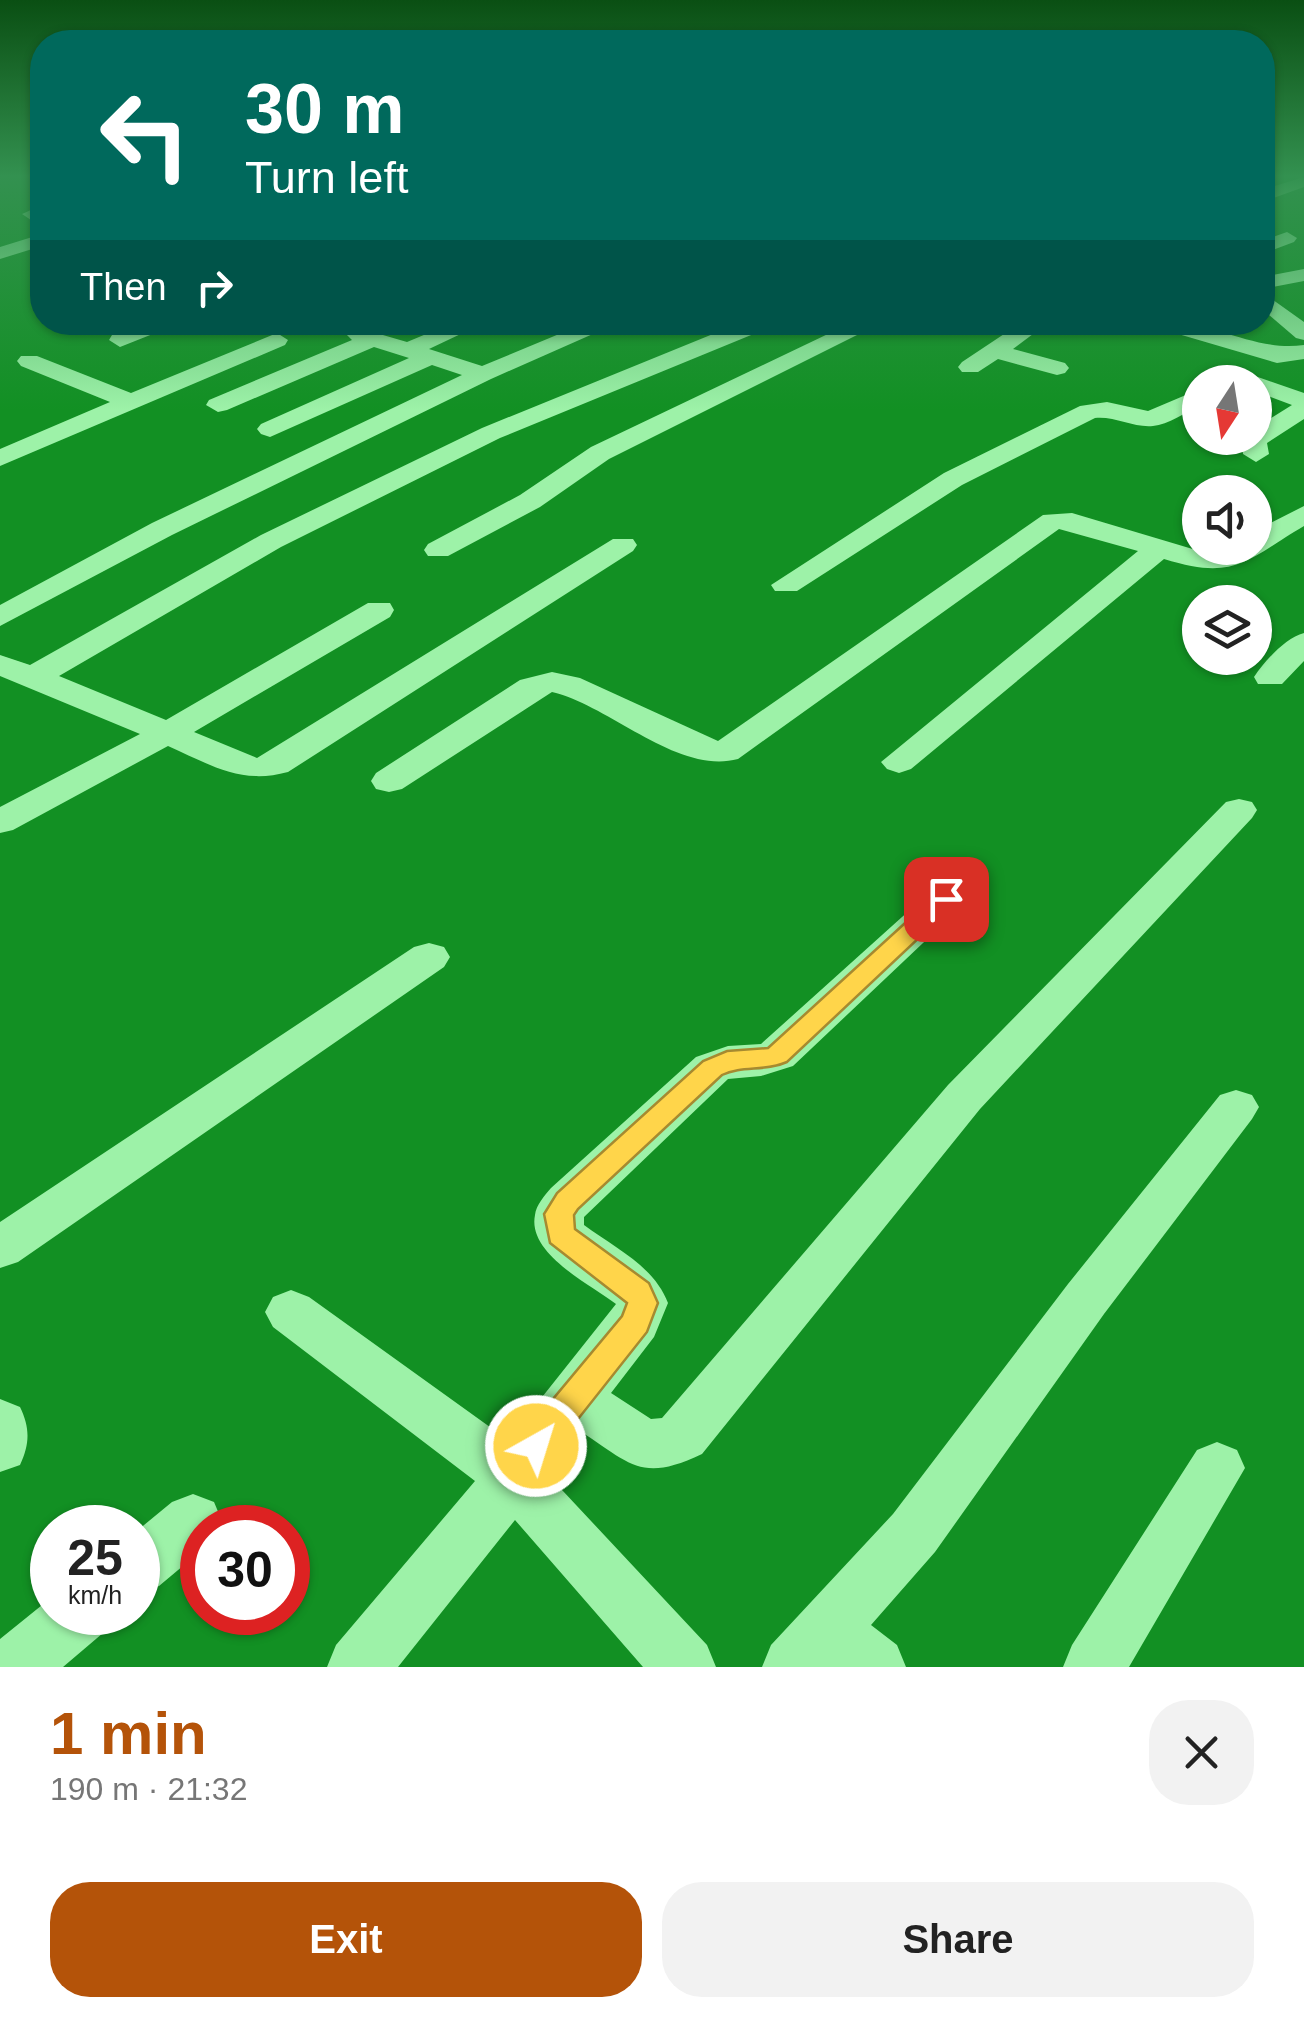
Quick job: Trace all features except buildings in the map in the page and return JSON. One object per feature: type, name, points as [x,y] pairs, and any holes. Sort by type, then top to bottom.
[{"type":"street","points":[[1275,281],[1304,276]]},
{"type":"street","points":[[1275,309],[1304,333]]},
{"type":"street","points":[[120,340],[134,335]]},
{"type":"street","points":[[218,405],[367,335]]},
{"type":"street","points":[[382,335],[418,355],[483,374]]},
{"type":"street","points":[[270,429],[453,335]]},
{"type":"street","points":[[0,617],[162,529],[483,374],[578,335]]},
{"type":"street","points":[[34,677],[272,541],[375,494],[490,433],[759,335]]},
{"type":"street","points":[[781,335],[823,344]]},
{"type":"street","points":[[438,550],[530,500],[600,453],[843,335]]},
{"type":"street","points":[[970,367],[1019,335]]},
{"type":"street","points":[[1205,335],[1274,356],[1304,352]]},
{"type":"street","points":[[0,458],[278,340]]},
{"type":"street","points":[[995,351],[1057,368]]},
{"type":"street","points":[[30,361],[128,401]]},
{"type":"street","points":[[1272,391],[1304,405]]},
{"type":"street","points":[[786,585],[953,479],[1089,411],[1107,409],[1151,418],[1182,404]]},
{"type":"street","points":[[1272,427],[1304,405]]},
{"type":"street","points":[[1272,533],[1304,514]]},
{"type":"street","points":[[389,781],[532,687],[552,682],[568,685],[708,752],[726,752],[1046,524],[1072,521],[1182,555]]},
{"type":"street","points":[[0,665],[258,769],[275,764],[623,545]]},
{"type":"street","points":[[899,762],[1159,548]]},
{"type":"street","points":[[0,822],[169,732],[380,610]]},
{"type":"street","points":[[1304,610],[1298,621],[1304,632]]},
{"type":"street","points":[[1270,677],[1304,643]]},
{"type":"street","points":[[565,1409],[574,1406],[592,1410],[642,1443],[655,1446],[670,1444],[682,1436],[964,1096],[1238,810]]},
{"type":"street","points":[[358,1667],[447,1563],[636,1322],[642,1303],[638,1292],[560,1234],[558,1214],[712,1068],[727,1061],[765,1061],[777,1055],[946,899]]},
{"type":"street","points":[[0,1248],[430,958]]},
{"type":"street","points":[[875,1667],[810,1648],[914,1533],[1115,1261],[1236,1107]]},
{"type":"street","points":[[291,1312],[512,1476],[685,1667]]},
{"type":"street","points":[[0,1424],[0,1447]]},
{"type":"street","points":[[1094,1667],[1217,1468]]},
{"type":"street","points":[[160,1548],[180,1532]]},
{"type":"street","points":[[15,1667],[53,1635]]},
{"type":"route","points":[[536,1446],[636,1322],[642,1303],[638,1292],[568,1243],[560,1234],[558,1214],[712,1068],[727,1061],[765,1061],[777,1055],[946,899]]}]
